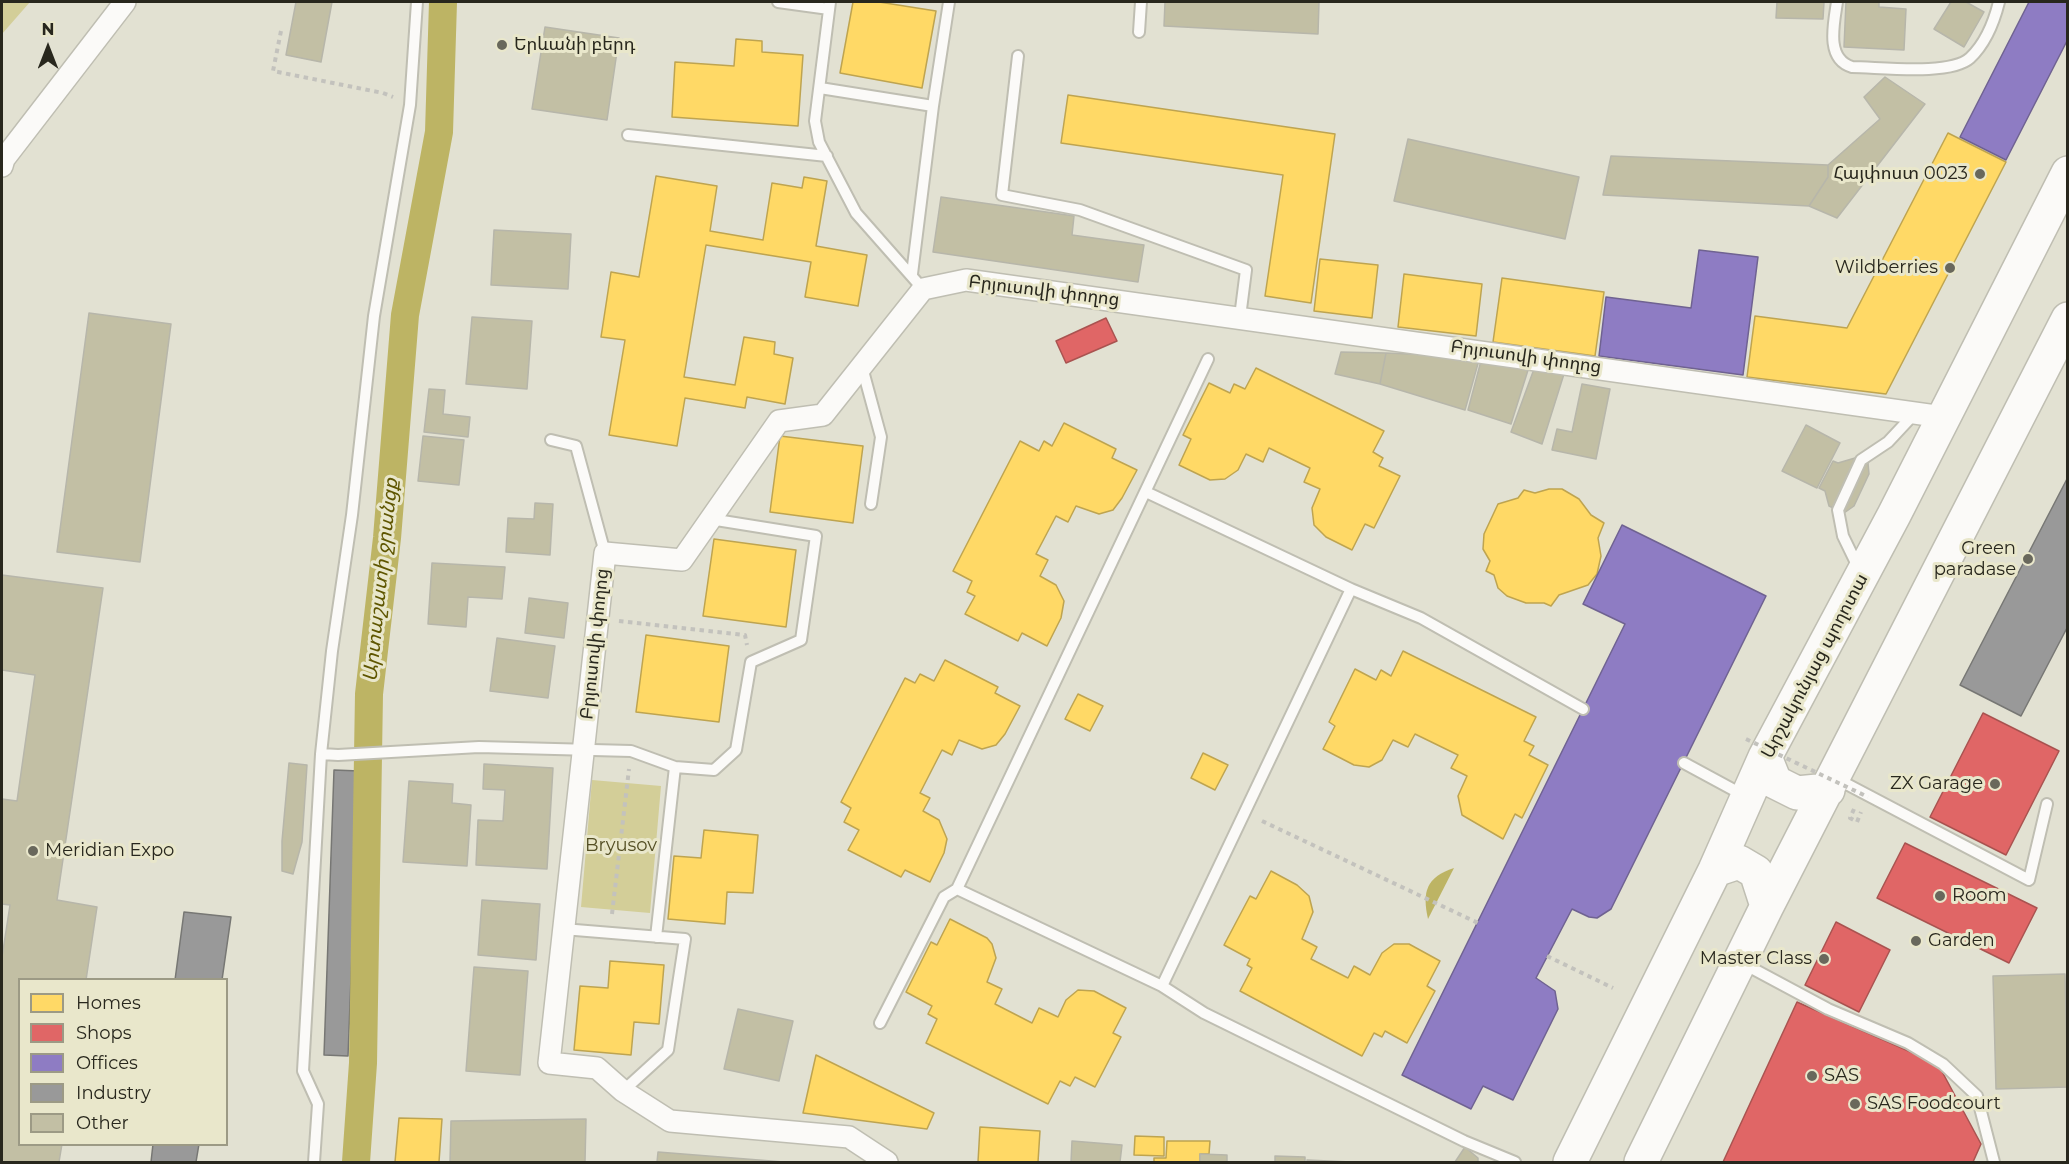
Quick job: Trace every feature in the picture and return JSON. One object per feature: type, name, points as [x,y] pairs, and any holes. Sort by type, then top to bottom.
[{"type":"main road","name":"Արշակունյաց պողոտա","points":[[1570,1162],[1715,870],[1748,797],[1756,748],[1863,575],[1930,415],[2067,173]]},
{"type":"main road","points":[[1641,1162],[1767,906],[2067,319]]},
{"type":"main road","points":[[1756,748],[1775,782],[1797,793],[1831,783]]},
{"type":"main road","points":[[1715,870],[1739,862],[1756,872],[1767,906]]},
{"type":"street","points":[[2,166],[125,2]]},
{"type":"street","name":"Բրյուսովի փողոց","points":[[623,1091],[597,1068],[549,1063],[605,554],[682,560],[779,421],[823,414],[861,364],[917,281],[966,280],[1930,415]]},
{"type":"street","points":[[623,1091],[670,1121],[849,1137],[887,1162]]},
{"type":"lane","points":[[315,1162],[318,1104],[303,1071],[321,754],[332,651],[352,515],[374,316],[410,105],[417,2]]},
{"type":"lane","points":[[778,2],[830,5],[815,121],[819,142],[856,213],[917,281]]},
{"type":"lane","points":[[917,281],[933,106],[949,2]]},
{"type":"lane","points":[[1139,32],[1141,2]]},
{"type":"lane","points":[[1836,2],[1833,37],[1836,55],[1843,64],[1852,67],[1923,68],[1952,66],[1969,58],[1992,27],[1999,2]]},
{"type":"lane","points":[[1018,56],[1002,195],[1080,210],[1246,270],[1240,317]]},
{"type":"lane","points":[[820,88],[933,106]]},
{"type":"lane","points":[[628,135],[827,156]]},
{"type":"lane","points":[[880,1023],[944,897],[957,889],[1208,359]]},
{"type":"lane","points":[[861,364],[881,437],[871,504]]},
{"type":"lane","points":[[1863,575],[1844,536],[1838,510],[1861,460],[1930,415]]},
{"type":"lane","points":[[551,440],[576,446],[605,554]]},
{"type":"lane","points":[[1146,492],[1351,589],[1421,618],[1583,709]]},
{"type":"lane","points":[[321,754],[397,753],[479,747],[632,751],[675,767],[714,770],[736,750],[752,662],[801,640],[816,536],[710,519]]},
{"type":"lane","points":[[1162,986],[1351,589]]},
{"type":"lane","points":[[1683,763],[1748,797]]},
{"type":"lane","points":[[656,937],[675,767]]},
{"type":"lane","points":[[1831,783],[2029,880],[2047,804]]},
{"type":"lane","points":[[957,889],[1162,986],[1204,1013],[1464,1141],[1515,1162]]},
{"type":"lane","points":[[563,929],[685,939],[668,1050],[623,1091]]},
{"type":"lane","points":[[1741,962],[1828,1008],[1908,1043],[1943,1064],[1977,1096],[1994,1162]]},
{"type":"path","points":[[281,31],[273,71],[384,93]]},
{"type":"path","points":[[598,618],[745,635],[752,662]]},
{"type":"path","points":[[1756,748],[1868,797]]},
{"type":"path","points":[[610,933],[632,751]]},
{"type":"path","points":[[1245,813],[1478,923]]},
{"type":"path","points":[[1547,956],[1613,988]]},
{"type":"green space","points":[[2,2],[30,2],[2,34]]},
{"type":"green space","name":"Bryusov","points":[[592,780],[661,786],[650,913],[581,907]]},
{"type":"shaded area","points":[[1454,868],[1428,919],[1426,893],[1428,887],[1437,876]]},
{"type":"building: Homes","points":[[853,2],[879,2],[936,11],[922,88],[840,73]]},
{"type":"building: Homes","points":[[736,39],[762,41],[762,52],[803,55],[798,126],[672,117],[675,62],[734,66]]},
{"type":"building: Homes","points":[[1068,95],[1335,134],[1311,303],[1265,296],[1283,175],[1061,143]]},
{"type":"building: Homes","points":[[1948,133],[2006,162],[1886,394],[1747,377],[1755,316],[1847,328]]},
{"type":"building: Homes","points":[[656,176],[717,186],[710,231],[763,240],[772,183],[802,188],[804,177],[827,181],[816,246],[867,255],[858,306],[805,297],[811,262],[706,245],[684,377],[735,385],[744,337],[775,342],[774,354],[793,358],[785,404],[747,397],[745,408],[685,398],[677,446],[609,435],[625,340],[601,337],[611,272],[639,277]]},
{"type":"building: Homes","points":[[1320,259],[1378,265],[1372,318],[1314,311]]},
{"type":"building: Homes","points":[[1404,274],[1482,284],[1476,336],[1398,327]]},
{"type":"building: Homes","points":[[1502,278],[1604,292],[1595,356],[1493,342]]},
{"type":"building: Homes","points":[[1256,368],[1384,431],[1373,452],[1383,458],[1379,466],[1400,476],[1374,528],[1365,524],[1352,550],[1326,537],[1314,525],[1312,508],[1320,489],[1304,482],[1310,468],[1269,448],[1263,462],[1246,454],[1238,470],[1225,479],[1210,480],[1179,465],[1191,439],[1183,435],[1209,383],[1230,393],[1234,384],[1245,389]]},
{"type":"building: Homes","points":[[1064,423],[1116,449],[1112,458],[1137,470],[1113,510],[1099,514],[1076,506],[1068,522],[1056,516],[1036,554],[1048,560],[1040,576],[1056,585],[1064,601],[1061,618],[1047,646],[1022,633],[1018,641],[965,614],[975,596],[967,592],[972,581],[953,571],[1020,441],[1039,451],[1044,441],[1052,446]]},
{"type":"building: Homes","points":[[780,436],[863,446],[853,523],[770,512]]},
{"type":"building: Homes","points":[[1549,489],[1562,489],[1579,499],[1591,515],[1604,523],[1598,538],[1601,556],[1597,574],[1588,585],[1559,595],[1551,606],[1544,603],[1526,603],[1507,596],[1498,588],[1494,575],[1486,571],[1490,561],[1483,549],[1484,534],[1498,504],[1518,498],[1524,490],[1535,493]]},
{"type":"building: Homes","points":[[714,539],[796,550],[786,627],[703,616]]},
{"type":"building: Homes","points":[[646,635],[729,646],[719,722],[636,712]]},
{"type":"building: Homes","points":[[1403,651],[1536,717],[1524,741],[1534,746],[1529,755],[1548,765],[1522,818],[1515,814],[1503,839],[1462,815],[1458,796],[1467,776],[1451,768],[1458,755],[1415,734],[1408,747],[1393,740],[1382,760],[1369,767],[1354,765],[1323,749],[1335,726],[1329,722],[1355,669],[1376,680],[1381,670],[1391,676]]},
{"type":"building: Homes","points":[[945,660],[998,687],[995,693],[1020,706],[1005,734],[996,745],[982,749],[959,740],[952,755],[942,750],[920,793],[930,798],[923,811],[939,820],[947,839],[944,853],[930,882],[905,870],[901,877],[848,850],[859,830],[844,822],[851,808],[841,802],[905,678],[915,683],[920,674],[934,681]]},
{"type":"building: Homes","points":[[1078,694],[1103,706],[1090,731],[1065,719]]},
{"type":"building: Homes","points":[[1203,753],[1228,765],[1215,790],[1191,778]]},
{"type":"building: Homes","points":[[704,830],[758,835],[753,893],[727,892],[725,924],[668,919],[674,856],[701,858]]},
{"type":"building: Homes","points":[[1271,871],[1297,885],[1309,896],[1313,912],[1302,939],[1317,947],[1311,959],[1348,978],[1354,966],[1370,975],[1382,953],[1394,944],[1409,944],[1440,961],[1427,986],[1435,991],[1407,1043],[1385,1031],[1382,1037],[1374,1033],[1362,1056],[1240,991],[1252,968],[1247,965],[1250,959],[1224,945],[1250,896],[1256,899]]},
{"type":"building: Homes","points":[[950,919],[987,938],[992,944],[996,958],[987,982],[1002,989],[995,1004],[1032,1023],[1039,1008],[1058,1017],[1066,1000],[1078,990],[1094,991],[1126,1008],[1113,1033],[1121,1037],[1095,1087],[1075,1077],[1070,1086],[1060,1081],[1048,1104],[926,1043],[937,1019],[928,1014],[932,1006],[906,992],[931,942],[937,945]]},
{"type":"building: Homes","points":[[610,961],[664,965],[659,1024],[634,1022],[631,1055],[574,1050],[580,986],[608,988]]},
{"type":"building: Homes","points":[[816,1055],[934,1113],[927,1129],[803,1113]]},
{"type":"building: Homes","points":[[399,1118],[442,1119],[439,1162],[395,1162]]},
{"type":"building: Homes","points":[[980,1127],[1040,1131],[1038,1162],[978,1162]]},
{"type":"building: Homes","points":[[1135,1136],[1164,1137],[1164,1156],[1134,1155]]},
{"type":"building: Homes","points":[[1167,1141],[1210,1141],[1209,1154],[1200,1154],[1200,1162],[1154,1162],[1154,1158],[1166,1158]]},
{"type":"building: Shops","points":[[1106,318],[1117,341],[1066,363],[1056,341]]},
{"type":"building: Shops","name":"ZX Garage","points":[[1983,713],[2059,751],[2006,855],[1930,817]]},
{"type":"building: Shops","points":[[1905,843],[2037,908],[2009,963],[1877,898]]},
{"type":"building: Shops","points":[[1836,922],[1890,950],[1859,1012],[1805,985]]},
{"type":"building: Shops","name":"SAS Foodcourt","points":[[1797,1002],[1938,1064],[1981,1144],[1973,1162],[1723,1162]]},
{"type":"building: Offices","points":[[2029,2],[2068,2],[2068,39],[2006,160],[1960,137]]},
{"type":"building: Offices","points":[[1699,250],[1758,257],[1743,375],[1599,356],[1606,297],[1691,308]]},
{"type":"building: Offices","points":[[1622,525],[1766,596],[1611,909],[1597,918],[1572,909],[1536,978],[1555,991],[1558,1009],[1513,1100],[1483,1086],[1471,1109],[1402,1075],[1625,624],[1583,604]]},
{"type":"building: Industry","points":[[2068,477],[2068,626],[2021,716],[1960,685]]},
{"type":"building: Industry","points":[[334,770],[359,771],[348,1056],[324,1055]]},
{"type":"building: Industry","points":[[184,912],[231,917],[222,978],[175,978]]},
{"type":"building: Industry","points":[[153,1146],[199,1146],[196,1162],[151,1162]]},
{"type":"building: Other","points":[[296,2],[332,2],[321,62],[286,55]]},
{"type":"building: Other","points":[[1165,2],[1319,2],[1318,34],[1164,26]]},
{"type":"building: Other","points":[[1777,2],[1824,2],[1823,19],[1776,18]]},
{"type":"building: Other","points":[[1846,2],[1879,2],[1879,7],[1906,9],[1904,50],[1844,47]]},
{"type":"building: Other","points":[[1951,2],[1966,2],[1984,12],[1964,47],[1934,29]]},
{"type":"building: Other","points":[[545,27],[619,38],[607,120],[532,109]]},
{"type":"building: Other","points":[[1885,77],[1925,104],[1837,218],[1809,206],[1828,177],[1828,165],[1880,119],[1864,97]]},
{"type":"building: Other","points":[[1408,139],[1579,177],[1565,239],[1394,201]]},
{"type":"building: Other","points":[[1611,156],[1828,165],[1828,177],[1809,206],[1603,195]]},
{"type":"building: Other","points":[[941,197],[1074,216],[1072,235],[1144,245],[1138,282],[933,252]]},
{"type":"building: Other","points":[[494,230],[571,234],[568,289],[491,285]]},
{"type":"building: Other","points":[[89,313],[171,324],[140,562],[57,552]]},
{"type":"building: Other","points":[[472,317],[532,321],[527,389],[466,384]]},
{"type":"building: Other","points":[[1341,352],[1386,353],[1380,384],[1335,374]]},
{"type":"building: Other","points":[[1386,353],[1456,356],[1479,360],[1465,410],[1380,384]]},
{"type":"building: Other","points":[[1482,357],[1529,367],[1511,424],[1468,410]]},
{"type":"building: Other","points":[[1534,369],[1564,374],[1542,444],[1511,432]]},
{"type":"building: Other","points":[[1582,384],[1610,389],[1596,459],[1552,450],[1557,429],[1572,432]]},
{"type":"building: Other","points":[[429,389],[445,390],[443,414],[470,417],[468,437],[424,432]]},
{"type":"building: Other","points":[[1806,425],[1840,443],[1817,488],[1782,471]]},
{"type":"building: Other","points":[[423,436],[464,440],[459,485],[418,481]]},
{"type":"building: Other","points":[[1855,458],[1868,463],[1869,474],[1854,506],[1844,513],[1829,506],[1825,491],[1819,488],[1833,461],[1838,463]]},
{"type":"building: Other","points":[[535,503],[553,504],[550,555],[506,552],[508,518],[534,519]]},
{"type":"building: Other","points":[[432,563],[505,567],[502,599],[468,597],[466,627],[428,624]]},
{"type":"building: Other","name":"Meridian Expo","points":[[2,575],[103,588],[57,900],[97,907],[86,978],[18,978],[18,1146],[62,1146],[59,1162],[2,1162],[2,957],[10,905],[2,904],[2,799],[17,801],[35,675],[2,670]]},
{"type":"building: Other","points":[[529,598],[568,603],[564,638],[525,633]]},
{"type":"building: Other","points":[[497,638],[555,646],[548,698],[490,691]]},
{"type":"building: Other","points":[[289,763],[307,765],[302,842],[293,874],[282,871],[282,841]]},
{"type":"building: Other","points":[[484,764],[553,768],[547,869],[476,865],[478,820],[503,821],[505,790],[483,789]]},
{"type":"building: Other","points":[[409,781],[453,784],[452,803],[471,805],[467,866],[403,862]]},
{"type":"building: Other","points":[[482,900],[540,904],[536,960],[478,955]]},
{"type":"building: Other","points":[[474,967],[528,971],[520,1075],[466,1071]]},
{"type":"building: Other","points":[[2065,974],[2068,1087],[1996,1089],[1993,976]]},
{"type":"building: Other","points":[[738,1009],[793,1021],[779,1081],[724,1069]]},
{"type":"building: Other","points":[[586,1119],[585,1162],[450,1162],[451,1121]]},
{"type":"building: Other","points":[[1072,1141],[1122,1145],[1120,1162],[1071,1162]]},
{"type":"building: Other","points":[[1465,1147],[1478,1158],[1478,1162],[1455,1162]]},
{"type":"building: Other","points":[[658,1152],[784,1162],[657,1162]]},
{"type":"building: Other","points":[[1200,1154],[1227,1155],[1227,1162],[1200,1162]]},
{"type":"building: Other","points":[[1275,1156],[1305,1157],[1305,1162],[1275,1162]]},
{"type":"building: Other","points":[[1307,1160],[1351,1162],[1307,1162]]},
{"type":"waterway","name":"Արտաշատի ջրանցք","points":[[356,1162],[363,1063],[369,694],[387,538],[405,315],[439,132],[443,2]]},
{"type":"place","name":"Երևանի բերդ","points":[[502,45]]},
{"type":"place","name":"Հայփոստ 0023","points":[[1980,174]]},
{"type":"place","name":"Wildberries","points":[[1950,268]]},
{"type":"place","name":"Green paradase","points":[[2028,559]]},
{"type":"place","name":"ZX Garage","points":[[1995,784]]},
{"type":"place","name":"Meridian Expo","points":[[33,851]]},
{"type":"place","name":"Room","points":[[1940,896]]},
{"type":"place","name":"Garden","points":[[1916,941]]},
{"type":"place","name":"Master Class","points":[[1824,959]]},
{"type":"place","name":"SAS","points":[[1812,1076]]},
{"type":"place","name":"SAS Foodcourt","points":[[1855,1104]]}]
